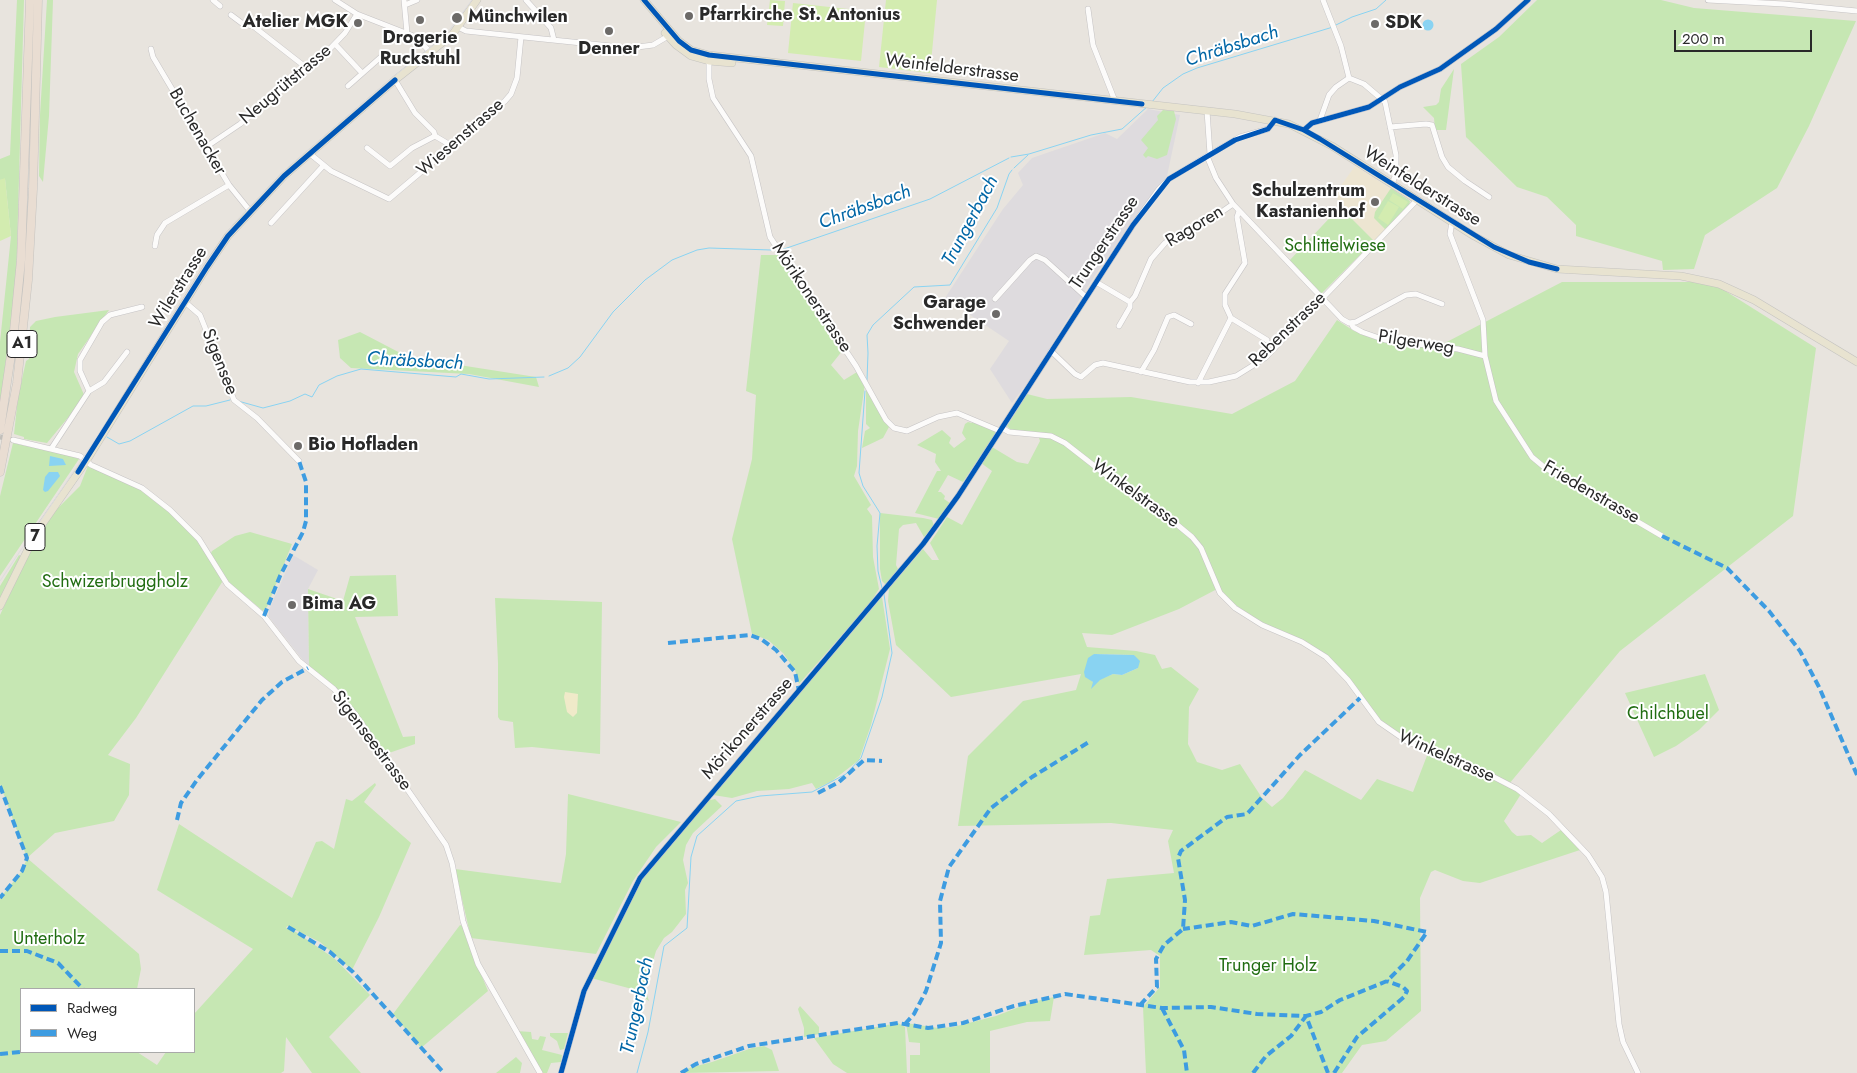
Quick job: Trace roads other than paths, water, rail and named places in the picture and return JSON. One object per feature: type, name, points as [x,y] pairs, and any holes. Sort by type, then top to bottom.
[{"type":"highway","name":"A1","points":[[0,430],[11,364],[20,270],[30,0]]},
{"type":"highway","name":"A1","points":[[0,472],[17,383],[28,287],[34,180],[38,0]]},
{"type":"main road","name":"Wilerstrasse","points":[[0,606],[28,548],[87,460],[185,302],[218,252],[250,210],[309,153],[458,28],[476,0]]},
{"type":"main road","name":"Weinfelderstrasse","points":[[646,2],[670,36],[688,48],[709,58],[1150,104],[1275,120],[1304,130],[1452,222],[1510,255],[1557,269],[1681,276],[1720,284],[1754,300],[1857,362]]},
{"type":"street","points":[[213,0],[220,6]]},
{"type":"street","points":[[336,0],[357,14],[407,32],[418,39],[430,52]]},
{"type":"street","points":[[407,32],[404,3],[417,0]]},
{"type":"street","points":[[526,0],[551,28],[554,40]]},
{"type":"street","points":[[1323,0],[1334,26],[1349,78]]},
{"type":"street","points":[[1304,130],[1308,125],[1320,120],[1369,107],[1400,86],[1452,61],[1496,29],[1528,0]]},
{"type":"street","points":[[1708,0],[1812,6],[1857,11]]},
{"type":"street","points":[[1088,9],[1094,45],[1115,101]]},
{"type":"street","name":"Neugrütstrasse","points":[[206,147],[240,124],[308,69],[335,44],[357,14]]},
{"type":"street","points":[[232,16],[243,24],[253,26],[308,69]]},
{"type":"street","points":[[458,28],[466,31],[638,48],[652,45],[670,36]]},
{"type":"street","name":"Wiesenstrasse","points":[[323,166],[389,199],[494,111],[511,94],[517,78],[521,37]]},
{"type":"street","points":[[335,44],[362,73]]},
{"type":"street","name":"Buchenacker","points":[[151,49],[229,185],[250,210]]},
{"type":"street","points":[[348,86],[382,56]]},
{"type":"street","name":"Mörikonerstrasse","points":[[709,58],[709,79],[713,98],[751,156],[770,236],[856,366],[886,420],[894,428],[907,431],[949,413],[961,413],[1001,430],[1051,436]]},
{"type":"street","points":[[1349,78],[1364,84],[1382,99],[1386,105],[1397,165],[1392,184]]},
{"type":"street","points":[[1320,120],[1329,95],[1336,87],[1349,78]]},
{"type":"street","points":[[395,80],[414,113],[434,132],[435,136],[452,146]]},
{"type":"street","name":"Pilgerweg","points":[[1207,111],[1208,155],[1216,178],[1239,211],[1342,319],[1352,323],[1354,327],[1362,332],[1385,340],[1458,348],[1486,356]]},
{"type":"street","name":"Trungerstrasse","points":[[1001,430],[1138,217],[1164,184],[1208,155],[1240,138],[1268,129],[1275,120]]},
{"type":"street","points":[[1390,128],[1432,125],[1442,157],[1448,167],[1489,197]]},
{"type":"street","points":[[366,148],[390,166],[412,148],[435,136]]},
{"type":"street","points":[[271,223],[323,166],[309,153]]},
{"type":"street","points":[[155,246],[157,235],[165,223],[229,185]]},
{"type":"street","name":"Rebenstrasse","points":[[1052,351],[1079,377],[1083,376],[1093,366],[1101,363],[1198,382],[1228,379],[1253,367],[1265,358],[1418,200]]},
{"type":"street","name":"Ragoren","points":[[1119,326],[1130,307],[1130,302],[1136,296],[1151,259],[1165,243],[1213,218],[1233,204]]},
{"type":"street","points":[[1239,211],[1237,217],[1246,259],[1243,268],[1225,294],[1225,305],[1231,318],[1267,340]]},
{"type":"street","name":"Friedenstrasse","points":[[1452,222],[1450,234],[1483,320],[1486,356],[1496,400],[1532,457],[1544,468],[1662,536]]},
{"type":"street","points":[[994,299],[1036,256],[1045,260],[1086,297]]},
{"type":"street","points":[[1096,282],[1130,302]]},
{"type":"street","points":[[1352,323],[1406,295],[1416,294],[1442,304]]},
{"type":"street","name":"Sigensee","points":[[185,302],[200,315],[234,400],[257,418],[300,461]]},
{"type":"street","points":[[89,391],[80,371],[80,360],[102,322],[110,315],[142,307]]},
{"type":"street","points":[[1141,372],[1154,350],[1168,317],[1174,315],[1191,324]]},
{"type":"street","points":[[1198,382],[1231,318]]},
{"type":"street","points":[[52,448],[89,391],[104,382],[128,352]]},
{"type":"street","name":"Mörikonerstrasse","points":[[561,1073],[584,991],[640,878],[923,544],[958,496],[1001,430]]},
{"type":"street","name":"Winkelstrasse","points":[[1051,436],[1065,443],[1115,482],[1164,512],[1200,548],[1220,593],[1230,603],[1262,625],[1302,642],[1326,657],[1343,674],[1379,722],[1408,742],[1490,775],[1517,789],[1549,814],[1588,855],[1602,877],[1606,892],[1619,1024],[1624,1042],[1638,1073]]},
{"type":"street","name":"Sigenseestrasse","points":[[13,440],[75,454],[102,470],[142,488],[170,510],[199,539],[227,584],[264,616],[299,661],[334,689],[355,714],[446,845],[452,863],[463,922],[478,964],[540,1073]]},
{"type":"water","points":[[1426,20],[1430,20],[1433,25],[1432,29],[1426,30],[1423,27],[1423,23]]},
{"type":"water","points":[[50,456],[63,459],[66,465],[49,466]]},
{"type":"water","points":[[49,472],[58,472],[60,476],[48,491],[45,492],[43,490],[45,477]]},
{"type":"water","points":[[1094,654],[1134,655],[1140,661],[1138,668],[1122,675],[1113,674],[1100,680],[1091,689],[1093,682],[1085,677],[1084,672],[1088,658]]},
{"type":"waterway","name":"Chräbsbach","points":[[1336,25],[1376,9],[1386,0]]},
{"type":"waterway","name":"Chräbsbach","points":[[1152,102],[1163,88],[1183,74],[1197,68],[1333,27]]},
{"type":"waterway","name":"Chräbsbach","points":[[1011,157],[1029,154],[1091,135],[1122,129],[1148,106]]},
{"type":"waterway","name":"Trungerbach","points":[[1014,168],[1028,155]]},
{"type":"waterway","name":"Chräbsbach","points":[[781,250],[930,199],[1009,158]]},
{"type":"waterway","name":"Trungerbach","points":[[867,380],[867,335],[873,325],[914,287],[950,285],[997,208],[1012,170]]},
{"type":"waterway","name":"Chräbsbach","points":[[549,376],[568,368],[580,357],[613,312],[645,280],[672,260],[697,250],[709,248],[771,250]]},
{"type":"waterway","name":"Chräbsbach","points":[[238,401],[263,408],[290,401],[305,394],[312,397],[319,385],[337,376],[361,369],[456,377],[461,374],[489,379],[544,377]]},
{"type":"waterway","name":"Trungerbach","points":[[865,391],[859,473],[863,486],[880,513],[877,546],[878,571],[882,588]]},
{"type":"waterway","name":"Chräbsbach","points":[[107,437],[119,444],[130,441],[193,406],[206,406],[230,400]]},
{"type":"waterway","name":"Trungerbach","points":[[637,1073],[648,1032],[664,946],[687,928],[691,857],[697,836],[736,801],[760,796],[812,792],[846,774],[861,758],[882,697],[892,653],[884,594]]},
{"type":"tunnel","points":[[0,437],[13,440]]},
{"type":"railway","points":[[0,581],[115,410],[204,266],[233,224],[288,167],[393,77],[445,36],[472,0]]},
{"type":"place","name":"Pfarrkirche St. Antonius","points":[[689,16]]},
{"type":"place","name":"Münchwilen","points":[[457,18]]},
{"type":"place","name":"Drogerie Ruckstuhl","points":[[420,20]]},
{"type":"place","name":"Atelier MGK","points":[[358,23]]},
{"type":"place","name":"SDK","points":[[1375,24]]},
{"type":"place","name":"Denner","points":[[609,31]]},
{"type":"place","name":"Schulzentrum Kastanienhof","points":[[1375,202]]},
{"type":"place","name":"Garage Schwender","points":[[996,314]]},
{"type":"place","name":"Bio Hofladen","points":[[298,446]]},
{"type":"place","name":"Bima AG","points":[[292,605]]},
{"type":"park label","name":"Schlittelwiese","points":[[1335,247]]},
{"type":"park label","name":"Schwizerbruggholz","points":[[115,583]]},
{"type":"park label","name":"Chilchbuel","points":[[1668,715]]},
{"type":"park label","name":"Unterholz","points":[[49,940]]},
{"type":"park label","name":"Trunger Holz","points":[[1268,967]]}]
